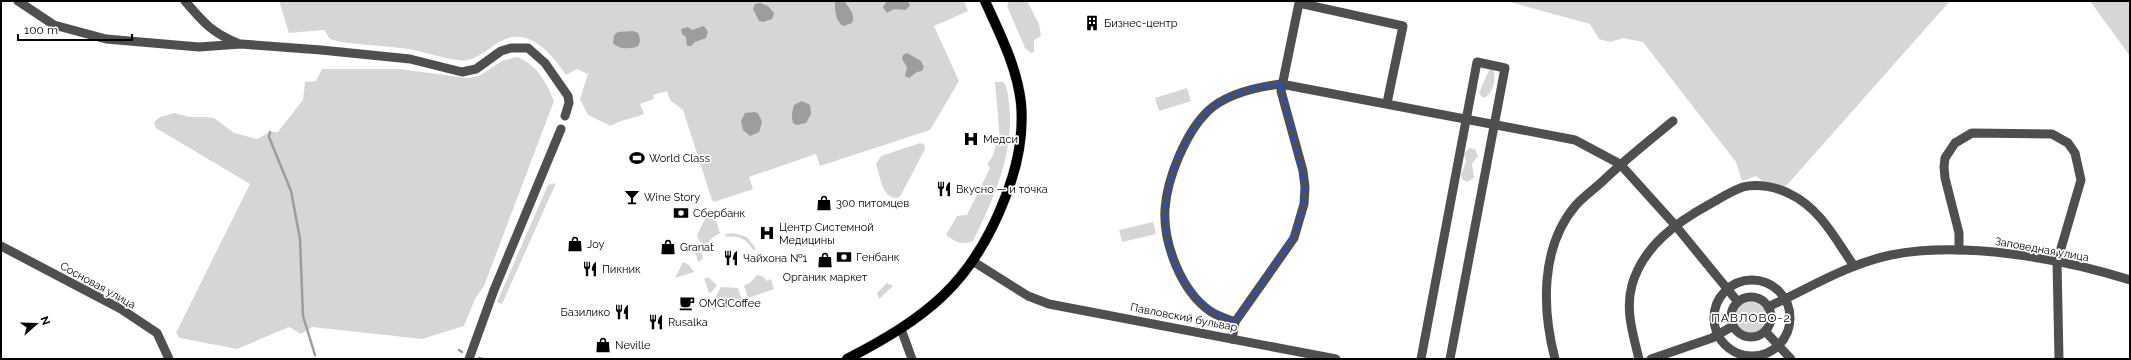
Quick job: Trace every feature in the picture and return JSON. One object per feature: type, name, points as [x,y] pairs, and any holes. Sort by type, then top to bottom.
[{"type":"main road","points":[[847,359],[901,329],[944,296],[974,262],[994,226],[1010,185],[1020,146],[1022,124],[1021,104],[1016,77],[1004,43],[985,1]]},
{"type":"street","points":[[18,1],[54,25],[106,39],[198,46],[240,44],[410,58],[462,72],[476,69],[501,51],[511,48],[528,48],[545,63],[568,96],[569,103],[565,116]]},
{"type":"street","points":[[185,1],[205,25],[218,35],[240,44]]},
{"type":"street","points":[[1232,339],[1235,322],[1294,238],[1304,204],[1305,187],[1303,171],[1281,91],[1281,84],[1299,3],[1403,26],[1387,103]]},
{"type":"street","points":[[1421,359],[1477,62],[1505,68],[1450,359]]},
{"type":"street","points":[[1235,322],[1209,310],[1193,293],[1179,272],[1169,249],[1165,209],[1175,162],[1190,134],[1208,110],[1229,97],[1256,88],[1281,84],[1466,118],[1575,140],[1620,164],[1675,225],[1738,302]]},
{"type":"street","points":[[1555,359],[1548,331],[1546,284],[1551,256],[1560,231],[1575,206],[1620,164],[1673,121]]},
{"type":"street","points":[[469,359],[494,290],[561,128]]},
{"type":"street","points":[[1959,250],[1959,233],[1945,178],[1945,158],[1955,143],[1972,133],[2052,134],[2068,143],[2075,153],[2081,180],[2057,262],[2059,359]]},
{"type":"street","points":[[1639,359],[1631,328],[1628,305],[1632,283],[1644,257],[1675,225],[1728,194],[1744,187],[1757,186],[1772,188],[1790,194],[1817,213],[1854,266]]},
{"type":"street","name":"Сосновая улица","points":[[1,246],[121,309],[157,332],[169,359]]},
{"type":"street","name":"Заповедная улица","points":[[1768,307],[1854,266],[1890,255],[1921,251],[1959,250],[2004,253],[2057,262],[2130,280]]},
{"type":"street","name":"Павловский бульвар","points":[[974,262],[1028,296],[1049,304],[1336,359]]},
{"type":"street","points":[[1752,280],[1765,282],[1777,289],[1786,299],[1790,311],[1790,324],[1786,336],[1779,346],[1764,354],[1746,356],[1735,352],[1725,345],[1718,335],[1714,321],[1716,306],[1727,289],[1738,282],[1752,280]]},
{"type":"street","points":[[1751,298],[1764,302],[1768,307],[1771,320],[1765,331],[1759,335],[1744,336],[1733,326],[1732,314],[1738,302],[1751,298]]},
{"type":"street","points":[[1651,359],[1718,335],[1733,326]]},
{"type":"street","points":[[901,329],[912,359]]},
{"type":"street","points":[[1765,331],[1791,359]]},
{"type":"highlighted area","points":[[1281,84],[1305,187],[1300,222],[1284,252],[1235,322],[1209,310],[1193,293],[1179,272],[1169,249],[1165,209],[1175,162],[1190,134],[1208,110],[1229,97],[1256,87]]},
{"type":"shaded area","points":[[279,1],[964,1],[968,11],[934,26],[959,81],[930,130],[820,166],[816,154],[749,177],[753,189],[714,202],[712,200],[683,110],[670,100],[667,91],[653,95],[654,99],[640,104],[644,114],[611,126],[588,115],[580,99],[588,74],[577,69],[566,75],[547,51],[541,46],[527,39],[513,37],[506,39],[475,58],[468,60],[456,60],[408,49],[341,42],[330,39],[324,30],[289,33]]},
{"type":"shaded area","points":[[835,1],[844,1],[853,14],[852,23],[843,26],[840,24],[836,15]]},
{"type":"shaded area","points":[[887,1],[908,1],[910,5],[906,10],[894,9],[887,13],[883,7]]},
{"type":"shaded area","points":[[1009,1],[1027,1],[1039,24],[1041,36],[1034,40],[1034,52],[1031,53],[1025,48],[1007,6]]},
{"type":"shaded area","points":[[1506,1],[1950,1],[1787,185],[1779,189],[1766,184],[1756,176],[1742,181],[1736,162],[1643,42],[1623,38],[1610,42],[1599,39],[1590,24]]},
{"type":"shaded area","points":[[2090,1],[2130,1],[2130,56]]},
{"type":"shaded area","points":[[760,3],[768,6],[774,13],[772,19],[763,22],[759,21],[753,9],[755,4]]},
{"type":"shaded area","points":[[704,26],[708,32],[706,38],[695,42],[691,46],[687,46],[686,37],[682,34],[681,29],[688,27],[692,30]]},
{"type":"shaded area","points":[[633,31],[638,33],[639,36],[640,41],[638,46],[625,48],[618,47],[613,43],[614,35],[618,32]]},
{"type":"shaded area","points":[[907,53],[921,61],[924,67],[922,71],[917,72],[909,78],[905,76],[907,67],[902,59],[903,55]]},
{"type":"shaded area","points":[[517,57],[530,64],[540,74],[554,101],[484,286],[475,299],[464,326],[422,339],[312,327],[301,334],[289,327],[237,349],[180,338],[176,333],[250,184],[156,128],[154,122],[160,117],[174,113],[190,117],[214,118],[234,133],[257,139],[270,132],[278,132],[303,100],[305,82],[316,81],[322,69],[399,69],[468,78],[479,76],[502,61]]},
{"type":"shaded area","points":[[1490,68],[1493,69],[1495,77],[1493,86],[1492,90],[1483,98],[1479,93]]},
{"type":"shaded area","points":[[995,82],[1003,82],[1006,86],[1008,95],[1010,121],[1006,157],[995,191],[973,241],[962,243],[953,240],[946,235],[957,216],[967,215],[990,168],[987,164],[992,158],[996,145],[1000,140]]},
{"type":"shaded area","points":[[1187,88],[1191,101],[1159,111],[1155,98]]},
{"type":"shaded area","points":[[802,101],[810,105],[811,114],[806,123],[797,125],[793,123],[792,116],[794,105]]},
{"type":"shaded area","points":[[745,113],[758,113],[762,122],[759,132],[750,136],[743,130],[741,121]]},
{"type":"shaded area","points":[[920,143],[924,144],[925,149],[901,195],[898,198],[888,195],[882,186],[876,164],[881,156]]},
{"type":"shaded area","points":[[1469,148],[1475,149],[1478,156],[1472,164],[1474,178],[1467,182],[1462,179],[1461,174],[1466,162],[1464,154]]},
{"type":"shaded area","points":[[556,183],[502,304],[497,302],[548,185]]},
{"type":"shaded area","points":[[714,215],[720,233],[712,238],[706,245],[699,241],[697,235],[705,219]]},
{"type":"shaded area","points":[[1153,222],[1156,234],[1122,242],[1119,230]]},
{"type":"shaded area","points":[[733,233],[747,237],[756,249],[753,250],[748,243],[738,237],[726,237],[725,234]]},
{"type":"shaded area","points":[[698,246],[703,249],[703,259],[698,262],[694,247]]},
{"type":"shaded area","points":[[683,262],[689,265],[694,272],[675,278]]},
{"type":"shaded area","points":[[757,275],[764,277],[766,281],[771,279],[774,289],[748,298],[744,286],[751,282]]},
{"type":"shaded area","points":[[708,277],[717,285],[712,292],[709,293],[704,279]]},
{"type":"shaded area","points":[[887,283],[893,286],[879,299],[877,293]]},
{"type":"shaded area","points":[[721,287],[738,288],[742,300],[713,310],[710,301],[714,300]]},
{"type":"shaded area","points":[[1748,302],[1754,302],[1764,309],[1767,318],[1766,324],[1760,331],[1754,334],[1748,334],[1738,327],[1735,321],[1735,315],[1742,305]]},
{"type":"waterway","points":[[270,132],[269,137],[291,191],[300,239],[303,316],[315,355]]},
{"type":"waterway","points":[[479,358],[483,359]]},
{"type":"place","name":"Бизнес-центр","points":[[1092,23]]},
{"type":"place","name":"Медси","points":[[971,139]]},
{"type":"place","name":"World Class","points":[[637,158]]},
{"type":"place","name":"Вкусно — и точка","points":[[944,189]]},
{"type":"place","name":"Wine Story","points":[[632,197]]},
{"type":"place","name":"300 питомцев","points":[[824,203]]},
{"type":"place","name":"Сбербанк","points":[[681,213]]},
{"type":"place","name":"Центр Системной Медицины","points":[[767,233]]},
{"type":"place","name":"Joy","points":[[575,244]]},
{"type":"place","name":"Granat","points":[[668,247]]},
{"type":"place","name":"Генбанк","points":[[844,257]]},
{"type":"place","name":"Чайхона №1","points":[[731,258]]},
{"type":"place","name":"Органик маркет","points":[[825,260]]},
{"type":"place","name":"Пикник","points":[[590,269]]},
{"type":"place","name":"OMG!Coffee","points":[[687,303]]},
{"type":"place","name":"Базилико","points":[[622,312]]},
{"type":"place","name":"Rusalka","points":[[656,322]]},
{"type":"place","name":"Neville","points":[[603,345]]},
{"type":"district","name":"ПАВЛОВО-2","points":[[1751,318]]}]
